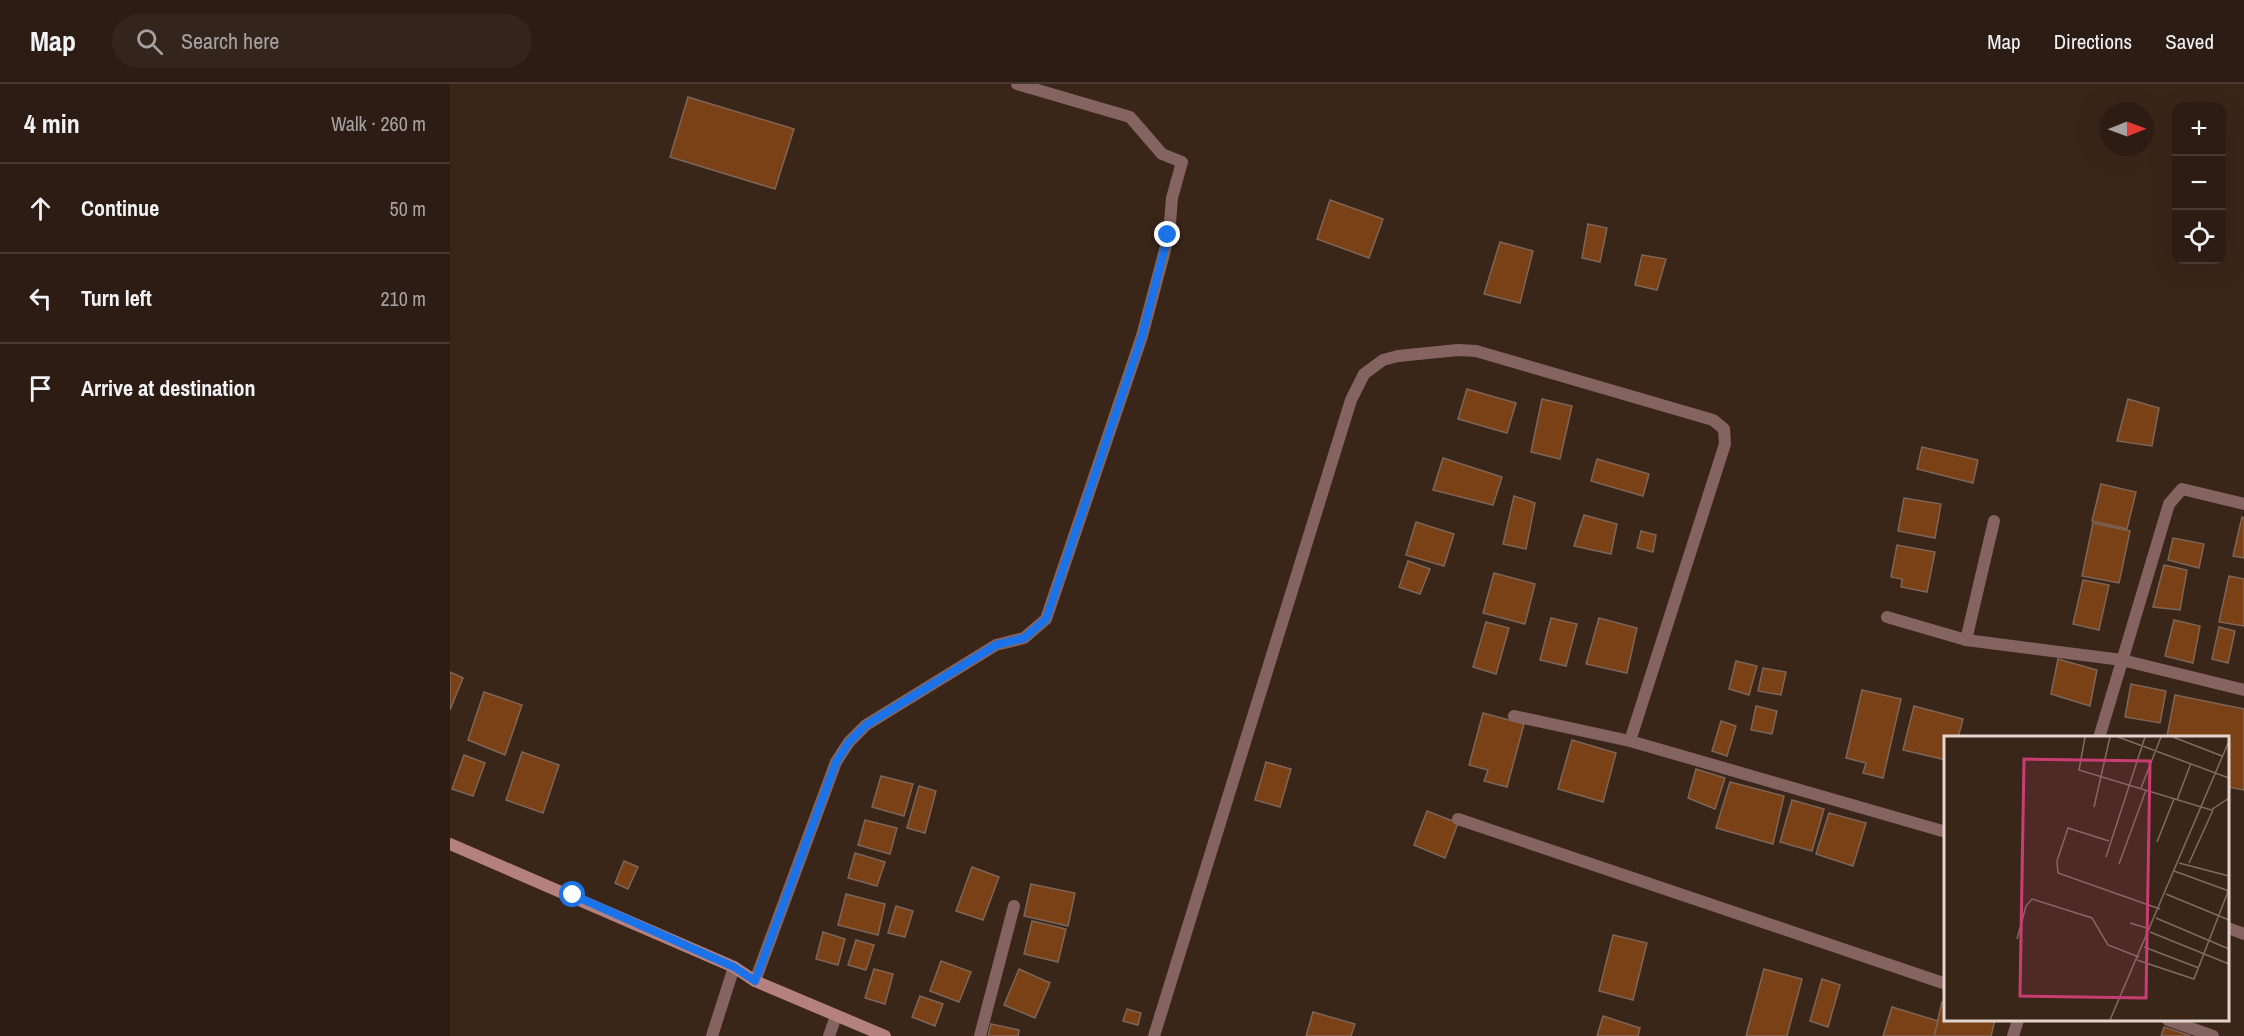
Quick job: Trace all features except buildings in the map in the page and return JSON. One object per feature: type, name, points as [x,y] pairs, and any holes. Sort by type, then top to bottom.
[{"type":"main road","points":[[450,844],[734,967],[755,981],[885,1036]]},
{"type":"street","points":[[755,981],[836,762],[849,742],[866,725],[996,645],[1024,638],[1046,619],[1142,336],[1168,235],[1172,198],[1182,162],[1162,154],[1130,117],[1017,84]]},
{"type":"street","points":[[1154,1036],[1351,400],[1364,374],[1383,360],[1398,356],[1458,350],[1476,351],[1713,420],[1724,429],[1725,444],[1630,741]]},
{"type":"street","points":[[2100,736],[2169,504],[2182,489],[2244,504]]},
{"type":"street","points":[[1966,640],[1994,521]]},
{"type":"street","points":[[1887,617],[1966,640],[2122,660],[2244,690]]},
{"type":"street","points":[[1514,716],[1630,741],[1944,831]]},
{"type":"street","points":[[1458,819],[1944,983]]},
{"type":"street","points":[[980,1036],[1014,906]]},
{"type":"street","points":[[2229,928],[2244,934]]},
{"type":"street","points":[[712,1036],[734,967]]},
{"type":"street","points":[[829,1036],[836,1016]]},
{"type":"street","points":[[2013,1036],[2018,1021]]},
{"type":"street","points":[[2171,1021],[2213,1036]]},
{"type":"route","points":[[573,895],[734,967],[755,981],[836,762],[849,742],[866,725],[996,645],[1024,638],[1046,619],[1142,336],[1168,235]]}]
